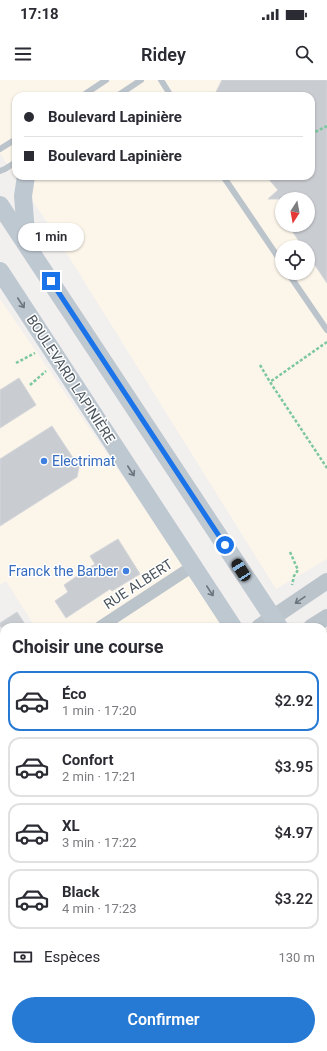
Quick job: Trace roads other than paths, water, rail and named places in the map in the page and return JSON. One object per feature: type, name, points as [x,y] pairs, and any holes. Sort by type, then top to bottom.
[{"type":"main road","points":[[25,180],[23,196],[27,246]]},
{"type":"main road","points":[[0,205],[269,623]]},
{"type":"main road","name":"BOULEVARD LAPINIÈRE","points":[[0,271],[230,623]]},
{"type":"street","name":"RUE ALBERT","points":[[106,623],[193,566]]},
{"type":"street","points":[[271,623],[327,582]]},
{"type":"street","points":[[317,623],[327,617]]},
{"type":"lane","points":[[88,92],[106,80]]},
{"type":"lane","points":[[123,92],[142,80]]},
{"type":"lane","points":[[161,80],[168,92]]},
{"type":"lane","points":[[0,149],[12,142]]},
{"type":"lane","points":[[0,171],[12,164]]},
{"type":"lane","points":[[226,180],[275,253]]},
{"type":"lane","points":[[293,280],[327,330]]},
{"type":"place","name":"Electrimat","points":[[44,461]]},
{"type":"place","name":"Franck the Barber","points":[[126,571]]}]
